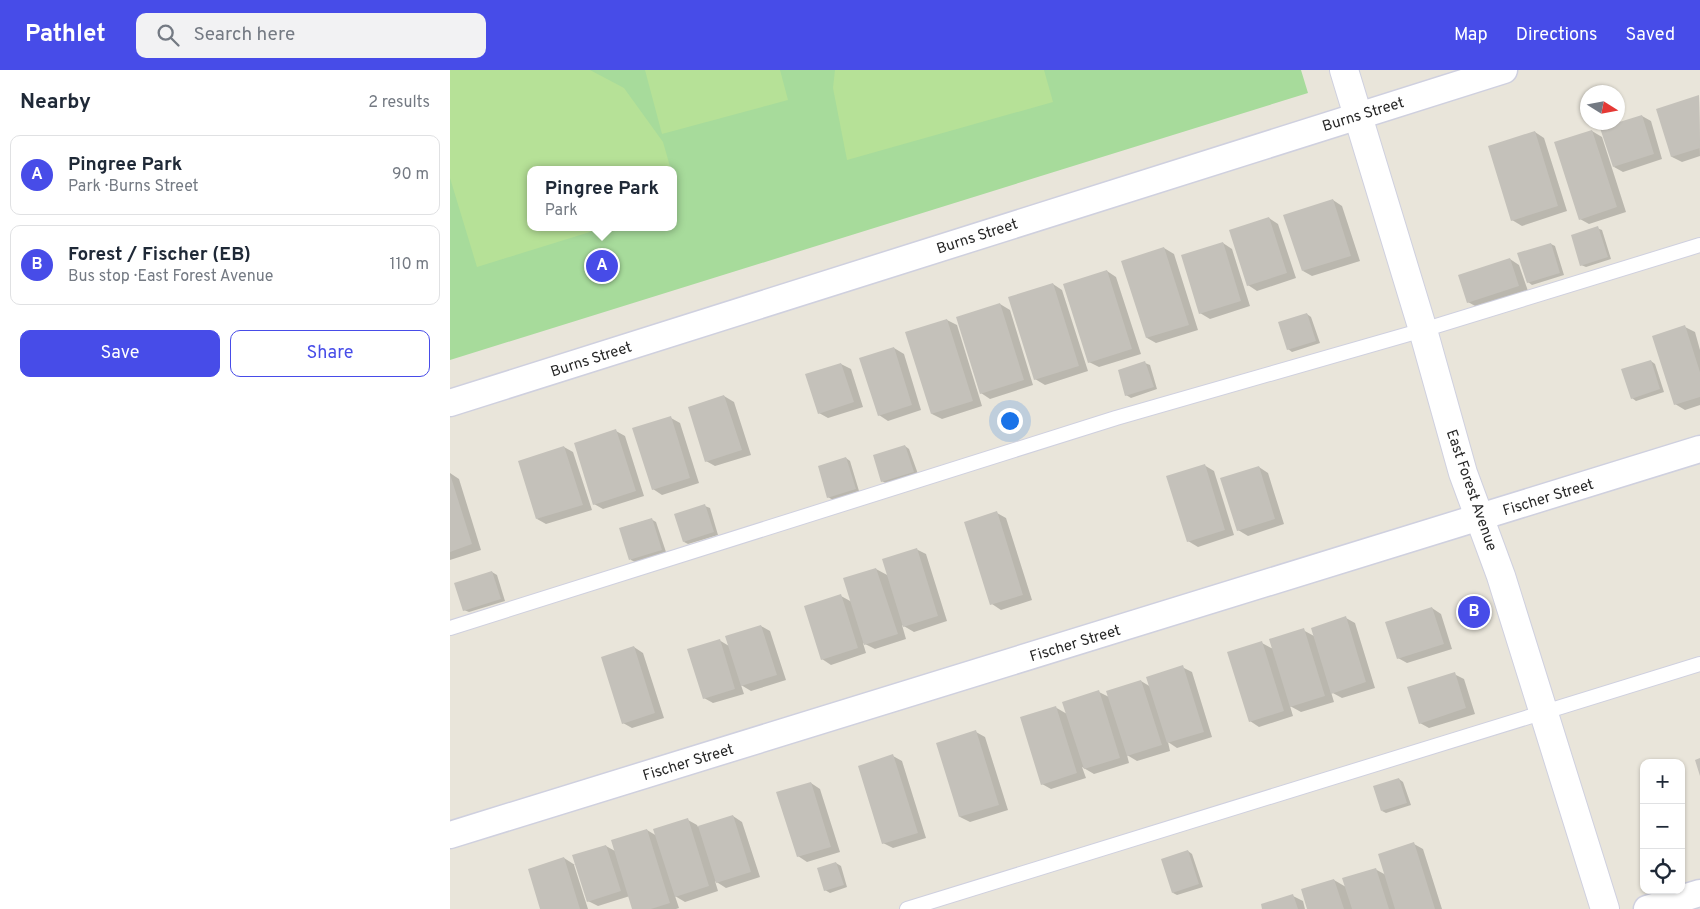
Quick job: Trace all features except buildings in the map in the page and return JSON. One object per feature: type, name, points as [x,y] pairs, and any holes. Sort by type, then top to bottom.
[{"type":"main road","name":"East Forest Avenue","points":[[1344,70],[1423,330],[1464,473],[1502,576],[1605,909]]},
{"type":"street","name":"Burns Street","points":[[450,403],[1504,70]]},
{"type":"street","name":"Fischer Street","points":[[450,835],[1700,449]]},
{"type":"street","points":[[1647,909],[1700,893]]},
{"type":"lane","points":[[450,628],[1116,418],[1423,330],[1700,245]]},
{"type":"lane","points":[[907,909],[1700,664]]},
{"type":"green space","points":[[450,70],[1301,70],[1308,93],[450,360]]},
{"type":"green space","points":[[450,70],[590,70],[624,88],[663,142],[670,166],[527,166],[527,231],[593,231],[477,267],[450,178]]},
{"type":"green space","points":[[645,70],[780,70],[788,100],[662,134]]},
{"type":"green space","points":[[835,70],[1044,70],[1053,102],[847,160],[833,88]]},
{"type":"place","name":"Pingree Park","points":[[602,266]]},
{"type":"place","name":"Forest / Fischer (EB)","points":[[1474,612]]}]
